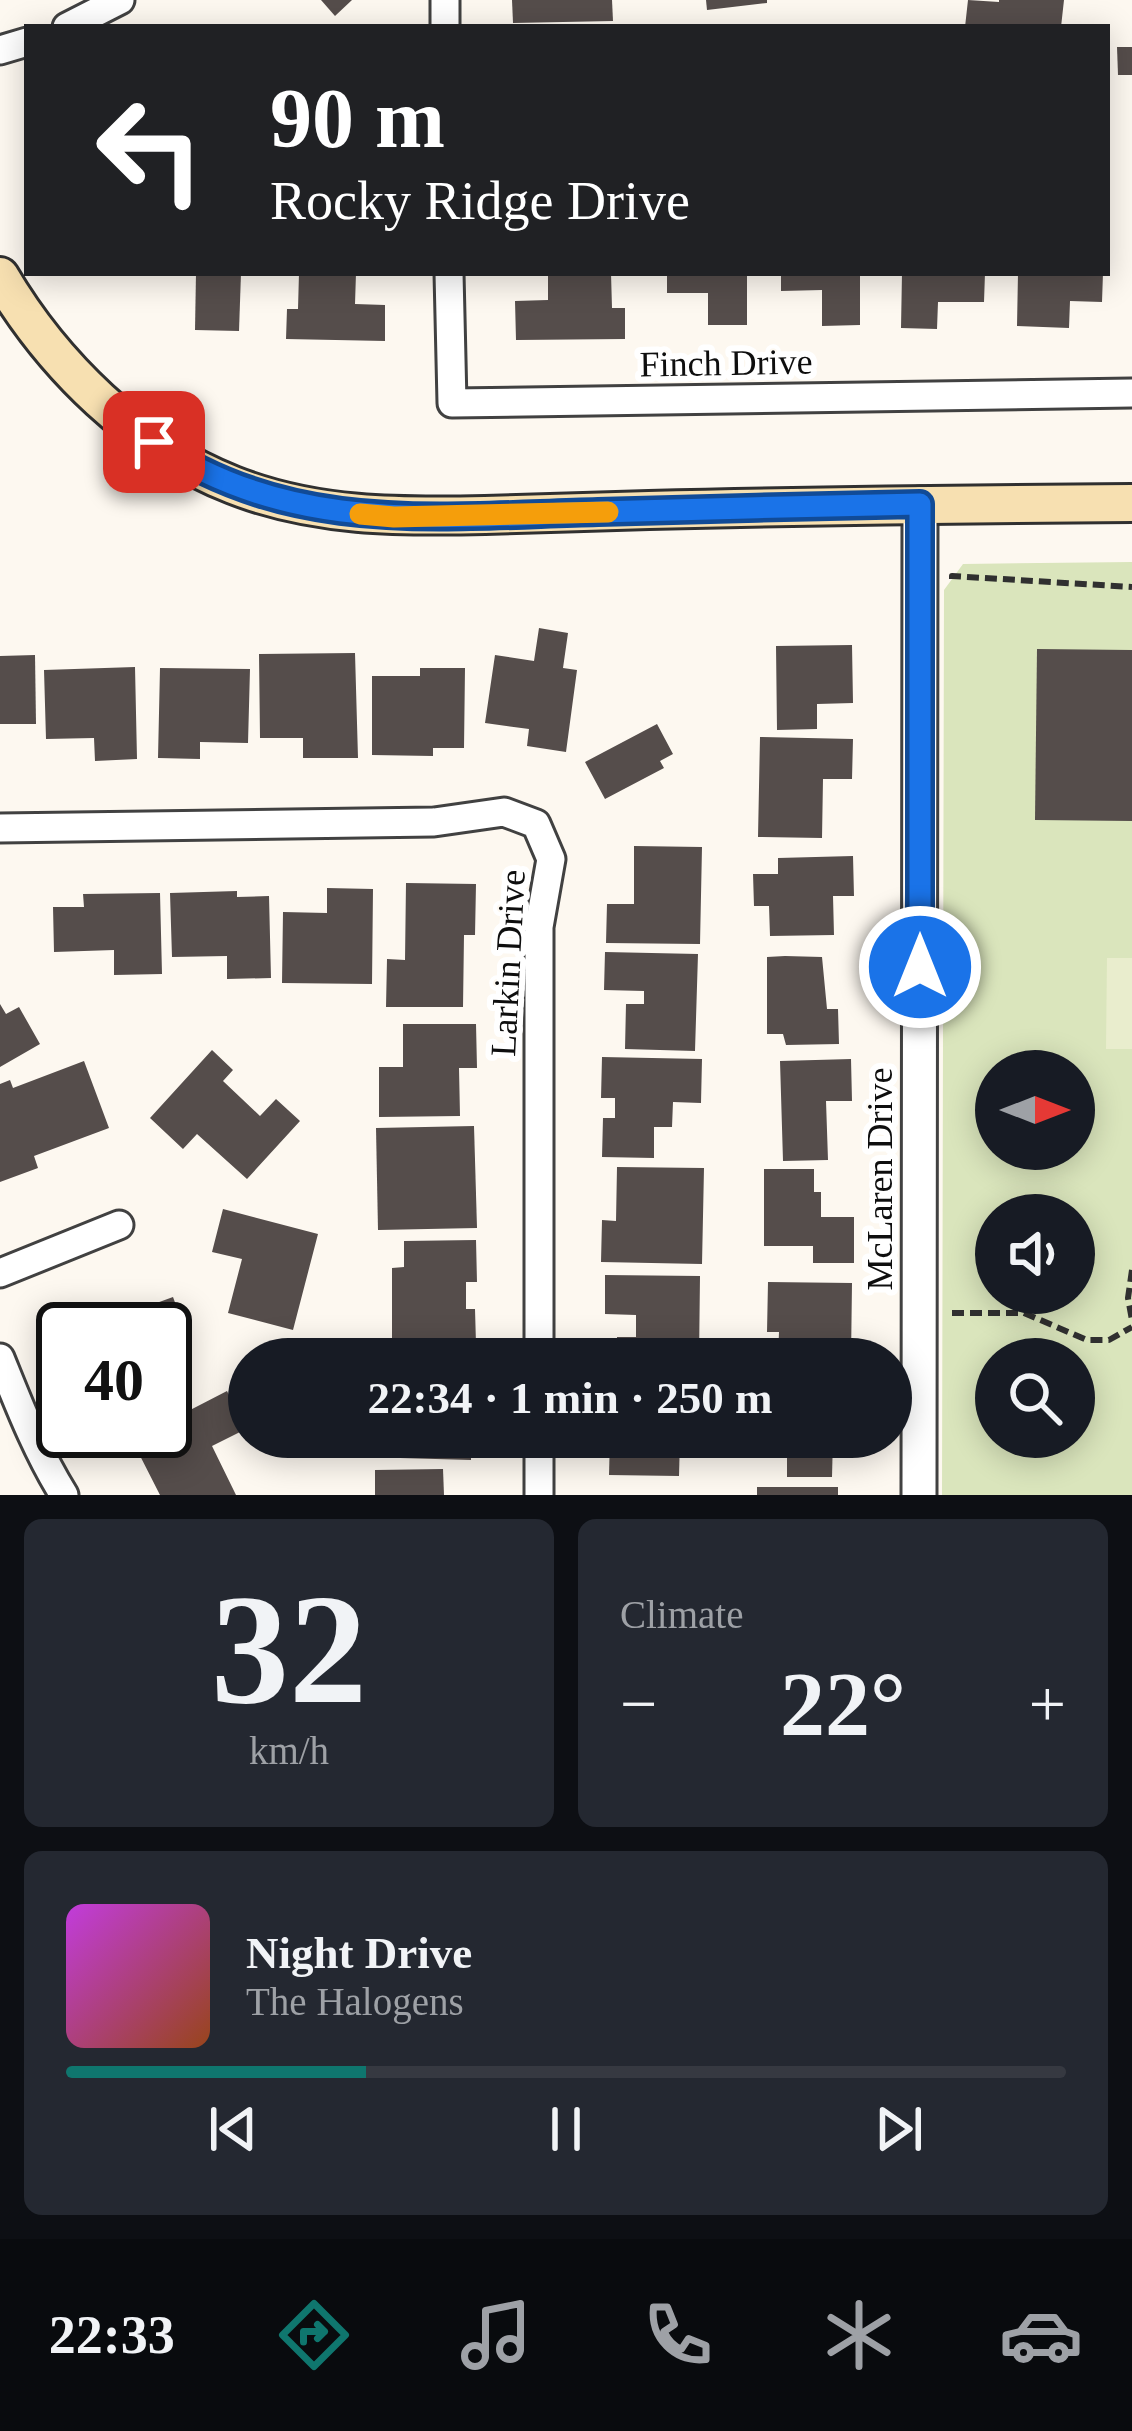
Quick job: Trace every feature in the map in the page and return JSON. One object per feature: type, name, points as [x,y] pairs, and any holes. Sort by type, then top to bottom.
[{"type":"main road","points":[[0,276],[79,380],[131,427],[176,458],[232,485],[286,503],[394,517],[1132,503]]},
{"type":"street","points":[[73,24],[120,0]]},
{"type":"street","name":"Finch Drive","points":[[449,276],[452,403],[1132,393]]},
{"type":"street","name":"McLaren Drive","points":[[919,1495],[920,504]]},
{"type":"street","name":"Larkin Drive","points":[[0,828],[434,822],[504,812],[536,824],[551,859],[539,927],[539,1338]]},
{"type":"street","points":[[0,1273],[119,1225]]},
{"type":"street","points":[[0,1358],[41,1455],[64,1495]]},
{"type":"street","points":[[539,1458],[539,1495]]},
{"type":"path","points":[[952,576],[1132,587]]},
{"type":"path","points":[[952,1313],[1024,1313],[1087,1340],[1109,1340],[1132,1323],[1128,1298],[1132,1270]]},
{"type":"green space","points":[[1132,562],[1132,1495],[942,1495],[944,590],[963,564]]},
{"type":"green space","points":[[1107,958],[1132,958],[1132,1049],[1106,1049]]},
{"type":"building","points":[[321,0],[352,0],[335,16]]},
{"type":"building","points":[[512,0],[612,0],[613,21],[513,23]]},
{"type":"building","points":[[706,0],[767,0],[767,3],[707,10]]},
{"type":"building","points":[[968,0],[1064,0],[1061,24],[965,24]]},
{"type":"building","points":[[1117,47],[1132,47],[1132,75],[1118,75]]},
{"type":"building","points":[[196,276],[241,276],[239,331],[195,330]]},
{"type":"building","points":[[299,276],[356,276],[355,304],[385,305],[385,341],[286,339],[287,309],[298,309]]},
{"type":"building","points":[[548,276],[611,276],[612,308],[625,308],[625,339],[516,340],[515,301],[548,300]]},
{"type":"building","points":[[667,276],[747,276],[747,325],[708,325],[708,293],[667,293]]},
{"type":"building","points":[[781,276],[860,276],[860,325],[822,326],[822,290],[781,291]]},
{"type":"building","points":[[902,276],[985,276],[984,302],[938,302],[937,329],[901,328]]},
{"type":"building","points":[[1018,276],[1103,276],[1102,302],[1070,301],[1069,328],[1017,326]]},
{"type":"building","points":[[539,628],[568,633],[563,668],[577,670],[566,752],[527,746],[529,729],[485,723],[495,655],[534,661]]},
{"type":"building","points":[[852,645],[853,703],[817,704],[817,729],[777,730],[776,646]]},
{"type":"building","points":[[1037,649],[1132,650],[1132,821],[1035,820]]},
{"type":"building","points":[[355,653],[358,758],[303,758],[303,738],[260,738],[259,654]]},
{"type":"building","points":[[35,655],[36,724],[0,724],[0,656]]},
{"type":"building","points":[[135,667],[137,759],[95,761],[94,738],[46,739],[44,670]]},
{"type":"building","points":[[160,668],[250,669],[248,743],[200,742],[200,759],[158,758]]},
{"type":"building","points":[[420,668],[465,668],[464,748],[433,748],[433,756],[372,755],[372,676],[420,676]]},
{"type":"building","points":[[657,724],[673,754],[660,761],[664,768],[605,799],[585,762]]},
{"type":"building","points":[[760,737],[853,739],[852,779],[823,779],[822,838],[758,837]]},
{"type":"building","points":[[634,846],[702,847],[700,944],[606,943],[607,904],[634,904]]},
{"type":"building","points":[[853,856],[854,896],[833,896],[834,935],[770,936],[769,906],[754,906],[753,874],[778,874],[778,858]]},
{"type":"building","points":[[406,883],[476,884],[475,935],[464,935],[463,1007],[386,1007],[387,959],[405,960]]},
{"type":"building","points":[[327,888],[373,889],[372,984],[282,983],[283,912],[327,913]]},
{"type":"building","points":[[237,891],[237,897],[269,896],[271,978],[227,979],[227,956],[172,957],[170,893]]},
{"type":"building","points":[[160,893],[162,974],[114,975],[114,950],[54,952],[53,907],[84,907],[83,894]]},
{"type":"building","points":[[605,952],[698,954],[695,1051],[625,1049],[626,1004],[644,1004],[644,991],[604,990]]},
{"type":"building","points":[[767,957],[822,957],[827,1009],[838,1009],[839,1044],[786,1045],[783,1034],[767,1034]]},
{"type":"building","points":[[0,1004],[6,1014],[19,1007],[40,1044],[0,1067]]},
{"type":"building","points":[[403,1024],[476,1024],[477,1068],[459,1068],[460,1116],[379,1117],[379,1067],[403,1067]]},
{"type":"building","points":[[212,1050],[233,1070],[223,1081],[260,1116],[276,1099],[300,1121],[247,1179],[197,1134],[183,1149],[150,1118]]},
{"type":"building","points":[[602,1057],[702,1059],[701,1103],[673,1102],[672,1127],[654,1127],[654,1158],[602,1157],[603,1118],[615,1118],[615,1098],[601,1098]]},
{"type":"building","points":[[851,1059],[852,1101],[826,1101],[828,1160],[783,1161],[780,1061]]},
{"type":"building","points":[[84,1061],[109,1128],[34,1156],[38,1168],[0,1182],[0,1084],[10,1080],[13,1088]]},
{"type":"building","points":[[474,1126],[477,1228],[378,1230],[376,1128]]},
{"type":"building","points":[[617,1167],[704,1168],[702,1264],[601,1262],[602,1220],[616,1221]]},
{"type":"building","points":[[764,1169],[814,1169],[814,1192],[821,1192],[821,1217],[854,1217],[854,1263],[813,1263],[813,1246],[764,1246]]},
{"type":"building","points":[[223,1209],[318,1234],[293,1330],[228,1313],[242,1259],[212,1252]]},
{"type":"building","points":[[476,1240],[477,1282],[466,1282],[466,1309],[475,1309],[476,1338],[392,1338],[392,1268],[404,1267],[404,1241]]},
{"type":"building","points":[[605,1275],[700,1276],[699,1338],[617,1338],[636,1337],[636,1315],[605,1314]]},
{"type":"building","points":[[768,1282],[852,1283],[851,1338],[779,1338],[779,1332],[767,1332]]},
{"type":"building","points":[[227,1391],[228,1438],[212,1446],[236,1495],[160,1495],[141,1458],[192,1458],[192,1409]]},
{"type":"building","points":[[609,1458],[679,1458],[679,1476],[609,1475]]},
{"type":"building","points":[[787,1458],[832,1458],[832,1477],[787,1477]]},
{"type":"building","points":[[443,1469],[444,1495],[375,1495],[375,1470]]},
{"type":"building","points":[[757,1487],[838,1487],[838,1495],[757,1495]]},
{"type":"slow traffic","points":[[360,514],[608,512]]},
{"type":"route","points":[[154,442],[232,485],[286,503],[394,517],[920,504],[920,967]]}]
